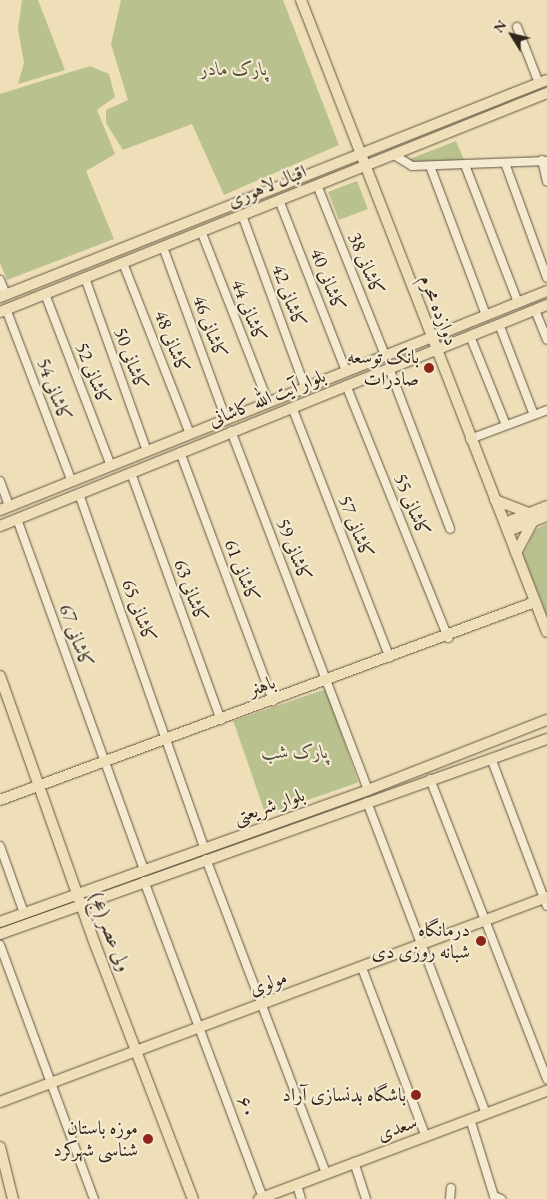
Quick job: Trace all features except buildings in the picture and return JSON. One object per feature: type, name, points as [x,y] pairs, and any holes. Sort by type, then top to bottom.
[{"type":"main road","name":"دوازده محرم","points":[[301,0],[470,439],[507,527],[547,632]]},
{"type":"main road","name":"اقبال لاهوری","points":[[3,296],[543,82]]},
{"type":"main road","name":"اقبال لاهوری","points":[[3,311],[547,93]]},
{"type":"main road","points":[[485,105],[489,116]]},
{"type":"main road","points":[[408,135],[413,146]]},
{"type":"main road","points":[[168,230],[173,242]]},
{"type":"main road","name":"بلوار آیت الله کاشانی","points":[[5,508],[547,291]]},
{"type":"main road","name":"بلوار آیت الله کاشانی","points":[[0,526],[231,431],[547,305]]},
{"type":"main road","points":[[495,500],[531,517],[547,516]]},
{"type":"main road","points":[[507,527],[531,517],[547,506]]},
{"type":"main road","points":[[516,553],[531,517]]},
{"type":"main road","name":"باهنر","points":[[0,800],[38,784],[105,763],[448,638],[535,602]]},
{"type":"main road","name":"ولی عصر (عج)","points":[[0,676],[79,899],[138,1048],[193,1199]]},
{"type":"main road","name":"بلوار شریعتی","points":[[0,934],[144,870],[368,790],[547,720]]},
{"type":"main road","name":"بلوار شریعتی","points":[[0,922],[24,913],[144,881],[547,739]]},
{"type":"main road","points":[[367,802],[368,790]]},
{"type":"main road","name":"مولوی","points":[[0,1102],[138,1048],[201,1027],[546,900]]},
{"type":"main road","name":"سعدی","points":[[261,1198],[425,1135],[547,1091]]},
{"type":"main road","points":[[0,1147],[13,1199]]},
{"type":"street","points":[[517,27],[543,82]]},
{"type":"street","points":[[394,155],[405,165],[430,166],[545,160],[547,180]]},
{"type":"street","points":[[505,163],[547,278]]},
{"type":"street","points":[[465,165],[518,302]]},
{"type":"street","points":[[430,166],[486,315]]},
{"type":"street","name":"کاشانی 38","points":[[317,185],[385,356]]},
{"type":"street","name":"کاشانی 40","points":[[279,200],[346,371]]},
{"type":"street","name":"کاشانی 42","points":[[242,215],[305,387]]},
{"type":"street","name":"کاشانی 44","points":[[201,232],[268,402]]},
{"type":"street","name":"کاشانی 46","points":[[163,247],[226,419]]},
{"type":"street","name":"کاشانی 48","points":[[123,262],[190,434]]},
{"type":"street","name":"کاشانی 50","points":[[85,278],[147,451]]},
{"type":"street","points":[[0,280],[3,296]]},
{"type":"street","name":"کاشانی 52","points":[[45,294],[111,466]]},
{"type":"street","points":[[535,310],[547,340]]},
{"type":"street","name":"کاشانی 54","points":[[3,311],[72,482]]},
{"type":"street","points":[[499,324],[534,415]]},
{"type":"street","points":[[470,336],[506,425]]},
{"type":"street","points":[[389,368],[450,529]]},
{"type":"street","name":"کاشانی 55","points":[[346,385],[448,638]]},
{"type":"street","name":"کاشانی 57","points":[[292,407],[390,658]]},
{"type":"street","points":[[470,439],[547,410]]},
{"type":"street","name":"کاشانی 59","points":[[231,431],[368,790]]},
{"type":"street","name":"کاشانی 61","points":[[180,452],[273,701]]},
{"type":"street","name":"کاشانی 63","points":[[131,472],[221,720]]},
{"type":"street","points":[[0,481],[5,508]]},
{"type":"street","name":"کاشانی 65","points":[[79,494],[204,847]]},
{"type":"street","name":"کاشانی 67","points":[[17,519],[144,870]]},
{"type":"street","points":[[491,758],[546,900]]},
{"type":"street","points":[[430,779],[547,1080]]},
{"type":"street","points":[[367,802],[486,1114]]},
{"type":"street","points":[[0,846],[24,913]]},
{"type":"street","points":[[206,859],[326,1173]]},
{"type":"street","name":"۶۰","points":[[144,881],[201,1027],[261,1198]]},
{"type":"street","points":[[0,944],[50,1084],[94,1199]]},
{"type":"street","points":[[362,968],[425,1135]]},
{"type":"street","points":[[470,1119],[494,1196],[501,1199]]},
{"type":"street","points":[[354,1162],[366,1199]]},
{"type":"street","points":[[297,1185],[302,1199]]},
{"type":"street","points":[[450,1199],[452,1188]]},
{"type":"green space","points":[[22,0],[38,0],[65,70],[18,84],[24,63],[18,29]]},
{"type":"green space","name":"پارک مادر","points":[[121,0],[283,0],[339,145],[224,195],[192,124],[123,150],[106,123],[106,110],[128,100],[111,44]]},
{"type":"green space","points":[[90,66],[109,74],[115,97],[97,110],[115,154],[86,171],[114,239],[7,280],[0,263],[0,94]]},
{"type":"green space","points":[[456,141],[464,160],[408,163],[407,160]]},
{"type":"green space","points":[[357,181],[368,209],[339,220],[328,192]]},
{"type":"green space","points":[[547,524],[547,616],[523,554],[536,529]]},
{"type":"green space","name":"پارک شب","points":[[326,689],[358,783],[266,815],[233,721]]},
{"type":"place","name":"بانک توسعه صادرات","points":[[429,368]]},
{"type":"place","name":"درمانگاه شبانه روزی دی","points":[[481,941]]},
{"type":"place","name":"باشگاه بدنسازى آراد","points":[[416,1095]]},
{"type":"place","name":"موزه باستان شناسی شهرکرد","points":[[148,1139]]}]
